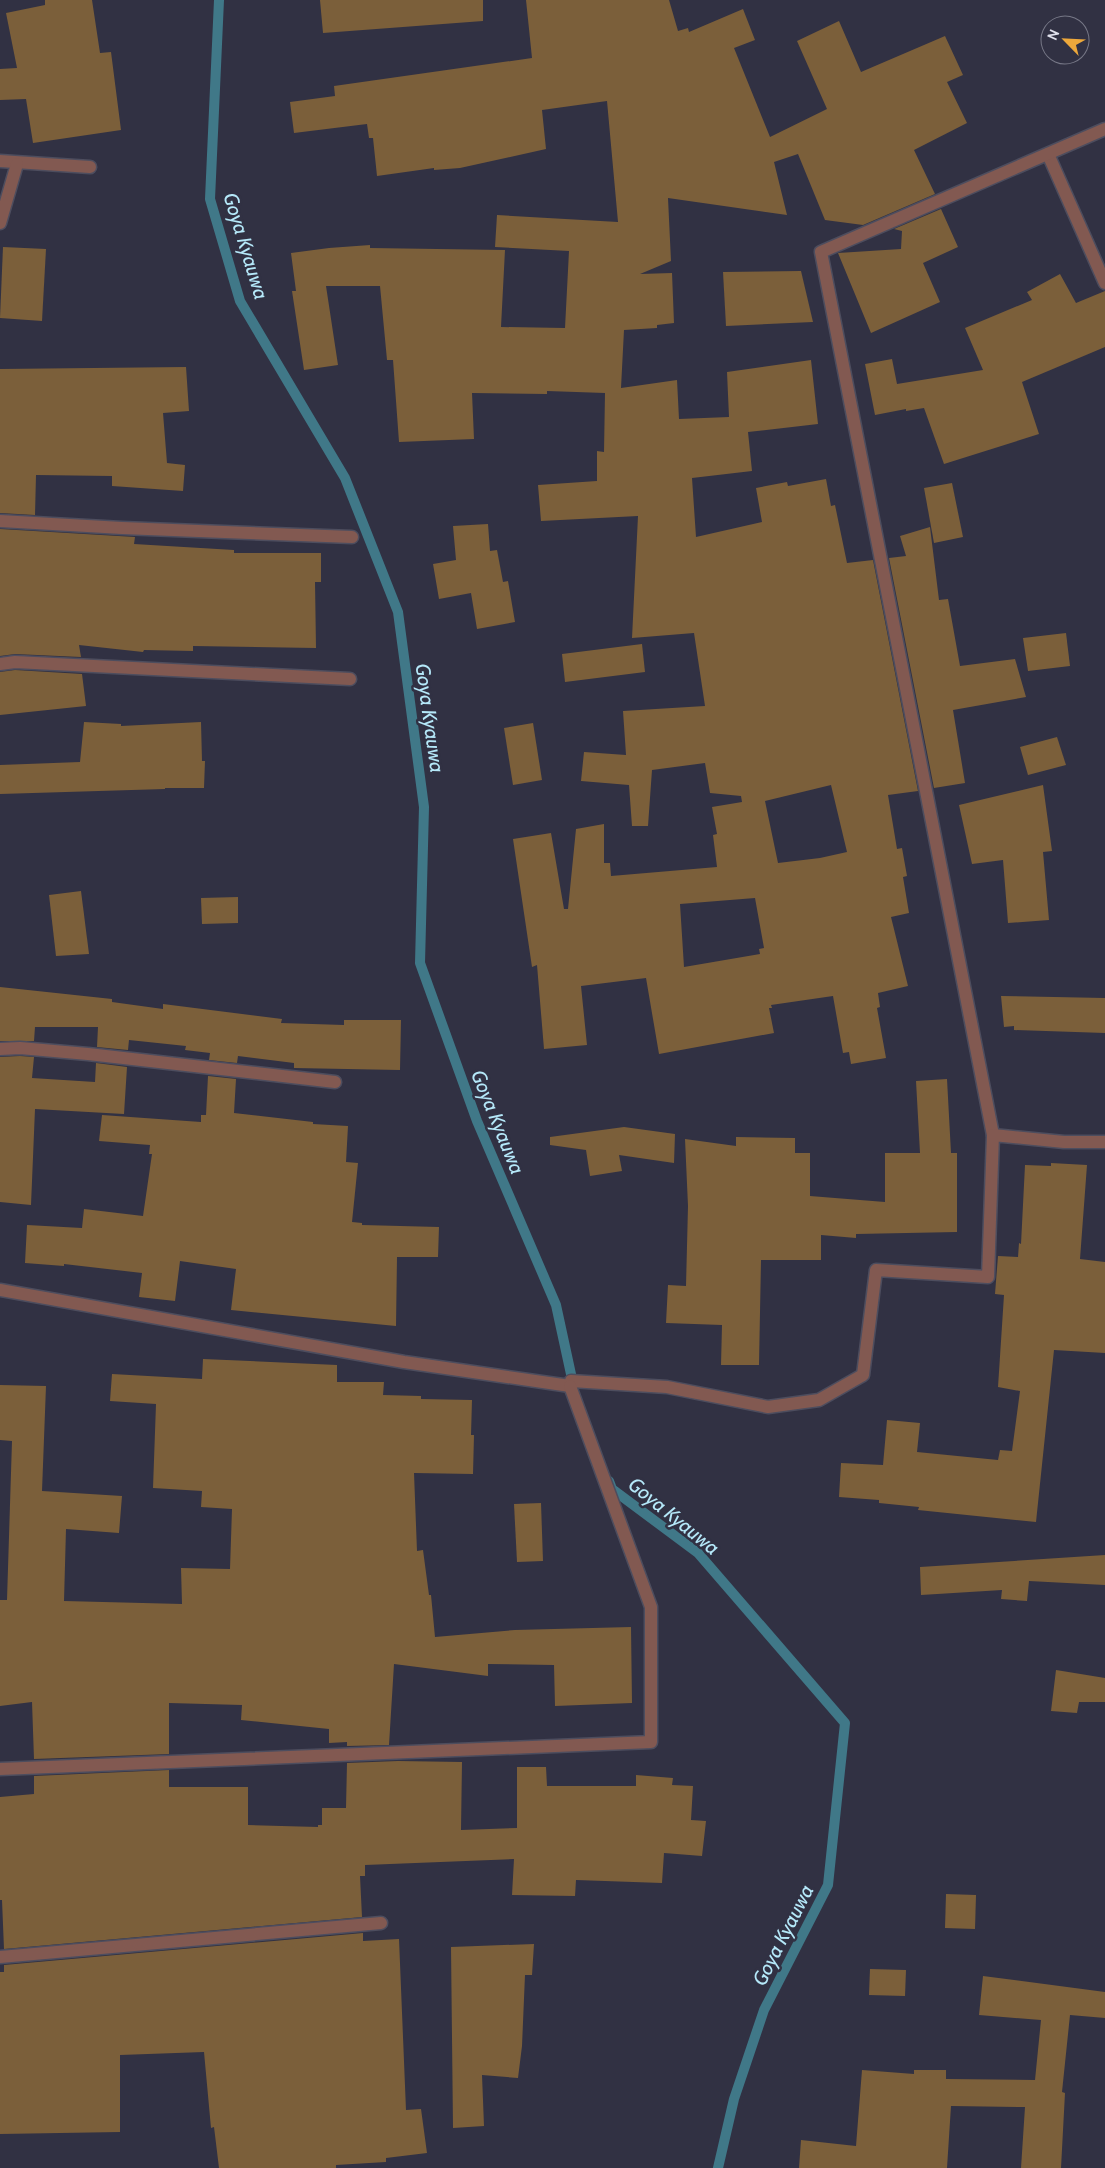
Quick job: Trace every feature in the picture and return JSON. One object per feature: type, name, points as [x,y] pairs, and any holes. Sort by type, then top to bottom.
[{"type":"street","points":[[0,1769],[651,1742],[651,1607],[570,1386],[571,1381],[667,1387],[768,1408],[819,1400],[863,1375],[876,1270],[988,1277],[993,1135],[821,252],[1105,129]]},
{"type":"street","points":[[1048,154],[1105,283]]},
{"type":"street","points":[[0,161],[17,164],[90,167]]},
{"type":"street","points":[[0,223],[17,164]]},
{"type":"street","points":[[0,521],[352,537]]},
{"type":"street","points":[[0,664],[15,662],[350,679]]},
{"type":"street","points":[[0,1049],[20,1048],[88,1054],[180,1066],[335,1082]]},
{"type":"street","points":[[993,1135],[1064,1142],[1105,1142]]},
{"type":"street","points":[[0,1290],[404,1362],[570,1386]]},
{"type":"street","points":[[0,1957],[381,1923]]},
{"type":"building","points":[[45,0],[92,0],[100,53],[111,52],[121,130],[33,143],[26,99],[0,100],[0,69],[17,68],[6,13],[45,5]]},
{"type":"building","points":[[320,0],[483,0],[483,21],[323,33]]},
{"type":"building","points":[[526,0],[669,0],[678,31],[688,28],[689,32],[743,9],[755,40],[734,48],[770,137],[827,109],[797,41],[839,21],[861,72],[945,36],[963,75],[947,82],[967,123],[914,150],[935,194],[863,225],[825,220],[798,154],[774,162],[787,215],[668,198],[671,261],[640,274],[672,273],[674,323],[657,325],[657,328],[624,330],[621,388],[677,380],[679,419],[729,417],[727,372],[811,360],[818,424],[748,432],[752,471],[692,478],[696,537],[762,522],[756,488],[787,482],[788,486],[826,479],[831,506],[835,505],[847,563],[873,560],[918,791],[888,795],[897,849],[902,848],[907,876],[903,877],[909,913],[891,917],[908,986],[878,993],[880,1007],[877,1008],[886,1058],[851,1064],[849,1052],[843,1053],[833,996],[771,1005],[772,1008],[769,1008],[774,1033],[659,1054],[646,978],[581,986],[587,1045],[544,1049],[537,965],[532,967],[513,839],[551,833],[564,909],[568,909],[576,829],[604,824],[604,863],[610,863],[611,876],[717,867],[713,835],[717,834],[712,807],[742,802],[741,796],[710,793],[705,763],[652,770],[648,826],[632,826],[629,785],[581,781],[584,752],[626,755],[623,711],[705,706],[694,633],[632,638],[638,516],[541,521],[538,485],[597,481],[597,451],[604,452],[605,393],[547,391],[547,394],[472,393],[474,439],[399,442],[393,360],[387,360],[380,286],[326,286],[338,365],[304,370],[292,291],[296,291],[291,253],[370,245],[370,248],[505,250],[501,327],[565,328],[569,251],[495,247],[497,215],[618,222],[607,101],[542,110],[546,149],[460,168],[434,170],[434,168],[377,176],[373,138],[369,138],[367,124],[294,133],[290,102],[335,96],[334,86],[532,58]],"holes":[[[831,785],[847,852],[820,858],[778,863],[765,801]],[[755,898],[764,948],[759,949],[760,954],[684,967],[680,904]]]},
{"type":"building","points":[[941,209],[958,247],[923,263],[940,302],[871,333],[838,253],[901,249],[902,231],[894,229]]},
{"type":"building","points":[[3,247],[46,249],[42,321],[0,318]]},
{"type":"building","points":[[801,271],[813,322],[726,326],[723,272]]},
{"type":"building","points":[[1060,274],[1076,303],[1105,291],[1105,347],[1022,382],[1039,434],[944,464],[924,408],[906,411],[906,409],[875,415],[865,364],[892,359],[897,384],[983,370],[965,328],[1032,300],[1027,292]]},
{"type":"building","points":[[186,367],[189,411],[163,413],[167,463],[185,465],[183,491],[112,486],[112,476],[36,475],[35,515],[0,513],[0,369]]},
{"type":"building","points":[[952,483],[963,537],[934,543],[924,488]]},
{"type":"building","points":[[488,524],[490,551],[497,550],[503,582],[508,581],[515,622],[477,629],[471,593],[439,599],[433,564],[456,560],[453,526]]},
{"type":"building","points":[[930,527],[939,600],[948,599],[960,666],[1015,659],[1026,697],[953,710],[965,783],[934,788],[889,558],[906,556],[900,536]]},
{"type":"building","points":[[0,529],[135,537],[134,544],[234,550],[234,553],[321,553],[321,582],[315,582],[316,648],[193,646],[193,651],[144,650],[143,652],[79,645],[81,657],[15,654],[0,656]]},
{"type":"building","points":[[1066,633],[1070,666],[1028,671],[1023,638]]},
{"type":"building","points":[[642,644],[645,672],[565,682],[562,654]]},
{"type":"building","points":[[15,670],[82,674],[86,706],[0,715],[0,672]]},
{"type":"building","points":[[84,722],[121,724],[121,726],[201,722],[202,761],[205,761],[204,788],[0,794],[0,765],[80,762]]},
{"type":"building","points":[[533,723],[542,780],[513,785],[504,728]]},
{"type":"building","points":[[1057,737],[1066,765],[1028,775],[1020,747]]},
{"type":"building","points":[[1043,785],[1052,851],[1043,852],[1049,920],[1008,923],[1003,860],[972,864],[959,805]]},
{"type":"building","points":[[81,891],[89,954],[56,956],[49,895]]},
{"type":"building","points":[[238,897],[238,923],[202,924],[201,898]]},
{"type":"building","points":[[0,987],[112,999],[112,1002],[163,1009],[163,1004],[282,1019],[281,1023],[344,1025],[344,1020],[401,1020],[400,1070],[294,1068],[294,1063],[238,1056],[237,1063],[209,1060],[210,1053],[185,1050],[186,1046],[129,1040],[128,1050],[97,1047],[98,1027],[35,1027],[34,1041],[0,1041]]},
{"type":"building","points":[[1001,996],[1105,998],[1105,1033],[1014,1030],[1014,1026],[1004,1027]]},
{"type":"building","points":[[0,1057],[34,1057],[32,1078],[95,1082],[96,1063],[127,1067],[124,1114],[35,1109],[31,1205],[0,1202]]},
{"type":"building","points":[[208,1076],[236,1079],[234,1113],[313,1122],[313,1124],[348,1126],[346,1162],[358,1163],[352,1222],[362,1223],[362,1225],[439,1227],[438,1257],[397,1257],[396,1326],[231,1310],[236,1269],[180,1261],[175,1301],[139,1297],[142,1273],[64,1264],[64,1266],[25,1263],[27,1225],[82,1228],[84,1209],[143,1216],[152,1154],[149,1154],[150,1145],[99,1141],[102,1115],[201,1122],[201,1115],[206,1115]]},
{"type":"building","points":[[947,1079],[951,1153],[957,1153],[957,1232],[856,1234],[856,1238],[821,1235],[821,1260],[761,1260],[759,1365],[721,1365],[722,1325],[666,1323],[668,1285],[686,1286],[688,1206],[685,1139],[736,1146],[736,1137],[795,1138],[795,1153],[810,1153],[810,1196],[885,1202],[885,1153],[920,1153],[916,1081]]},
{"type":"building","points":[[624,1127],[675,1134],[674,1163],[619,1155],[622,1171],[590,1176],[586,1150],[550,1145],[550,1137]]},
{"type":"building","points":[[1051,1163],[1087,1165],[1080,1259],[1105,1262],[1105,1353],[1054,1350],[1036,1522],[918,1510],[919,1507],[879,1503],[879,1500],[839,1497],[841,1463],[883,1465],[887,1420],[920,1423],[917,1452],[998,1460],[1000,1450],[1012,1451],[1020,1391],[998,1387],[1004,1295],[995,1294],[998,1256],[1018,1257],[1019,1243],[1021,1244],[1025,1165],[1051,1166]]},
{"type":"building","points":[[203,1359],[337,1365],[337,1382],[384,1382],[383,1395],[421,1396],[421,1399],[472,1400],[471,1435],[474,1435],[473,1474],[414,1473],[417,1551],[423,1550],[429,1595],[431,1595],[435,1637],[515,1630],[631,1627],[632,1703],[555,1706],[554,1665],[488,1664],[488,1676],[394,1664],[389,1745],[347,1746],[347,1742],[329,1743],[329,1729],[241,1720],[242,1705],[169,1703],[169,1754],[34,1759],[32,1702],[0,1706],[0,1600],[7,1600],[12,1441],[0,1440],[0,1385],[46,1386],[42,1491],[122,1496],[119,1533],[66,1529],[64,1601],[182,1604],[181,1568],[230,1569],[232,1509],[201,1507],[202,1491],[153,1488],[156,1404],[110,1401],[112,1374],[202,1379]]},
{"type":"building","points":[[541,1503],[543,1561],[517,1562],[514,1504]]},
{"type":"building","points":[[1105,1555],[1105,1585],[1029,1581],[1027,1601],[1001,1599],[1002,1590],[921,1595],[920,1567]]},
{"type":"building","points":[[1056,1670],[1105,1678],[1105,1702],[1079,1702],[1077,1713],[1051,1711]]},
{"type":"building","points":[[398,1761],[462,1762],[461,1830],[517,1828],[517,1767],[546,1767],[547,1786],[636,1786],[636,1775],[673,1778],[672,1785],[693,1786],[691,1820],[706,1821],[702,1856],[664,1853],[662,1883],[576,1880],[575,1896],[512,1895],[514,1859],[365,1865],[365,1876],[360,1876],[362,1917],[4,1949],[2,1900],[0,1900],[0,1797],[34,1794],[34,1776],[169,1770],[169,1787],[248,1787],[248,1825],[318,1827],[318,1825],[322,1825],[322,1808],[346,1808],[347,1763]]},
{"type":"building","points":[[946,1894],[976,1895],[975,1929],[945,1928]]},
{"type":"building","points":[[363,1933],[363,1941],[399,1939],[406,2110],[421,2109],[427,2153],[386,2158],[386,2162],[336,2165],[336,2168],[219,2168],[214,2127],[211,2128],[204,2052],[120,2055],[120,2132],[0,2134],[0,1972],[4,1972],[4,1965]]},
{"type":"building","points":[[534,1944],[532,1975],[525,1975],[522,2046],[518,2078],[482,2075],[484,2126],[453,2128],[451,1947]]},
{"type":"building","points":[[870,1969],[906,1970],[905,1996],[869,1995]]},
{"type":"building","points":[[983,1976],[1105,1992],[1105,2018],[1070,2015],[1062,2092],[1065,2093],[1061,2168],[1021,2168],[1025,2107],[951,2106],[947,2168],[799,2168],[801,2140],[856,2146],[862,2070],[914,2074],[914,2070],[946,2070],[946,2079],[1035,2080],[1041,2020],[979,2015]]},
{"type":"waterway","name":"Goya Kyauwa","points":[[219,0],[210,199],[240,301],[345,478],[398,612],[424,807],[420,963],[477,1121],[556,1305],[574,1388]]},
{"type":"waterway","name":"Goya Kyauwa","points":[[609,1481],[612,1489],[698,1553],[845,1723],[828,1885],[764,2010],[734,2099],[718,2168]]}]
